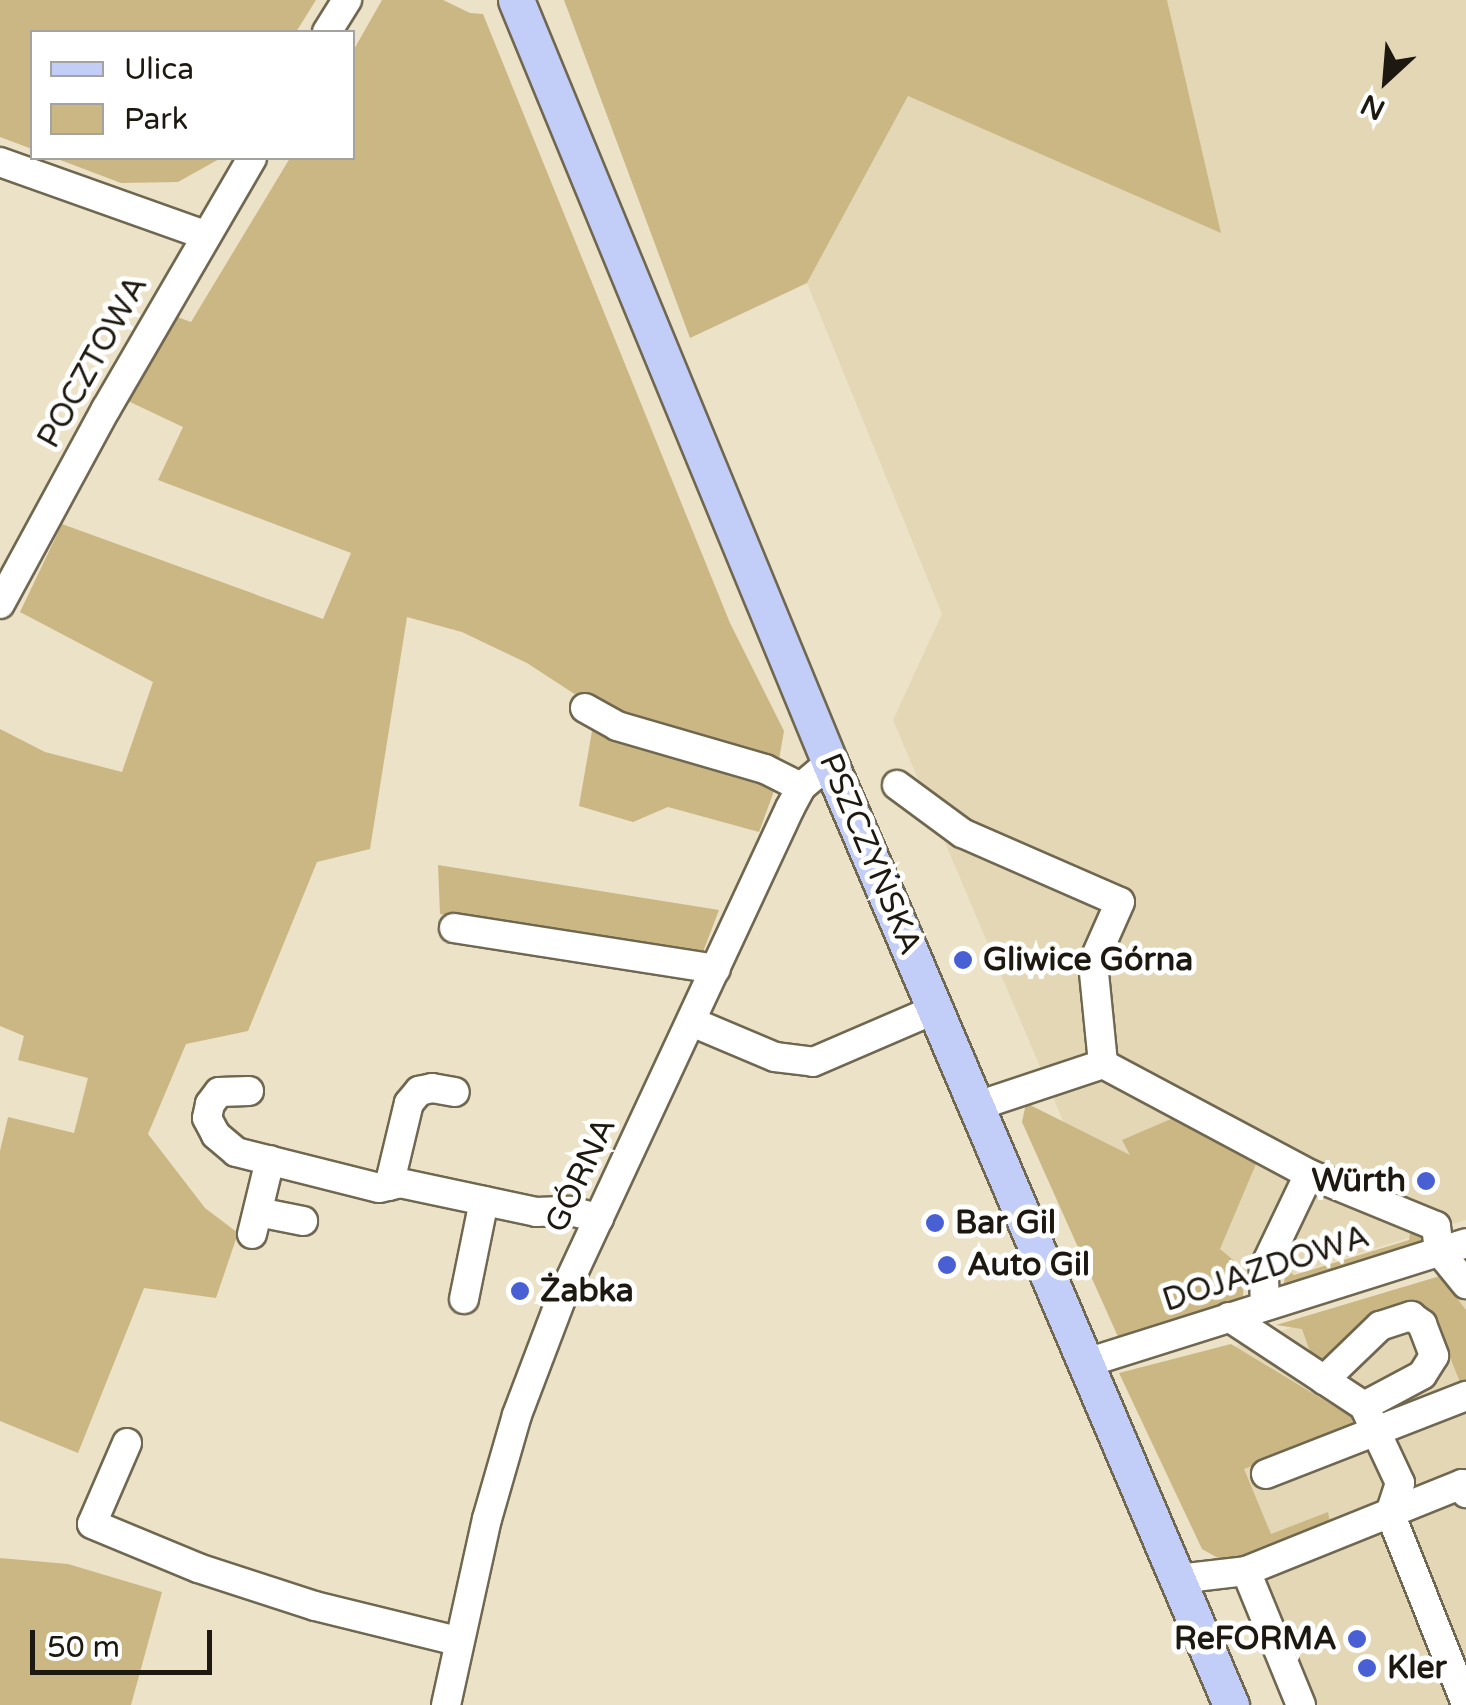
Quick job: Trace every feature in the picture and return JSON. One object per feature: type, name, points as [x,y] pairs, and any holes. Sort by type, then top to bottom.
[{"type":"main road","name":"PSZCZYŃSKA","points":[[516,0],[830,763],[1231,1705]]},
{"type":"street","points":[[328,30],[346,0]]},
{"type":"street","name":"POCZTOWA","points":[[0,603],[251,160]]},
{"type":"street","points":[[0,162],[206,235]]},
{"type":"street","points":[[585,708],[616,726],[766,768],[801,787]]},
{"type":"street","name":"GÓRNA","points":[[446,1705],[457,1641],[518,1415],[561,1299],[801,787],[830,763]]},
{"type":"street","points":[[897,785],[962,833],[1120,902],[1093,963],[1103,1064]]},
{"type":"street","points":[[454,928],[716,968]]},
{"type":"street","points":[[692,1022],[774,1057],[813,1062],[936,1009]]},
{"type":"street","points":[[977,1106],[1103,1064],[1309,1174],[1436,1226],[1452,1247],[1466,1284]]},
{"type":"street","points":[[389,1186],[409,1103],[419,1091],[432,1088],[455,1092]]},
{"type":"street","points":[[249,1092],[219,1092],[206,1118],[216,1136],[236,1152],[379,1188],[400,1183],[484,1201],[599,1218]]},
{"type":"street","points":[[270,1160],[255,1223],[302,1221]]},
{"type":"street","points":[[1265,1306],[1264,1268],[1309,1174]]},
{"type":"street","points":[[464,1299],[484,1201]]},
{"type":"street","name":"DOJAZDOWA","points":[[1086,1363],[1452,1247]]},
{"type":"street","points":[[1266,1474],[1370,1419],[1422,1374],[1434,1356],[1422,1324],[1411,1316],[1380,1326],[1324,1380]]},
{"type":"street","points":[[1229,1317],[1324,1380],[1370,1419],[1400,1483],[1390,1513],[1466,1704]]},
{"type":"street","points":[[1370,1419],[1466,1396]]},
{"type":"street","points":[[127,1443],[92,1524],[232,1579],[315,1606],[457,1641]]},
{"type":"street","points":[[1178,1579],[1246,1572],[1462,1484],[1466,1493]]},
{"type":"street","points":[[1246,1572],[1301,1705]]},
{"type":"shaded area","points":[[1167,0],[1466,0],[1466,1220],[1147,1319],[893,720],[942,614],[807,283],[908,96],[1220,232]]},
{"type":"shaded area","points":[[1466,1270],[1466,1705],[1311,1705],[1168,1368]]},
{"type":"green space","points":[[0,0],[316,0],[297,30],[30,30],[30,148],[0,137]]},
{"type":"green space","points":[[382,0],[443,0],[470,13],[483,14],[730,623],[784,731],[773,794],[759,832],[668,807],[633,822],[579,806],[596,708],[527,663],[462,632],[407,617],[370,849],[317,862],[248,1031],[186,1044],[148,1134],[205,1208],[238,1233],[216,1298],[144,1288],[78,1453],[0,1421],[0,1151],[8,1117],[74,1133],[88,1078],[18,1060],[24,1036],[0,1026],[0,729],[45,752],[122,772],[153,682],[20,612],[62,524],[323,619],[351,553],[158,480],[183,427],[128,401],[172,315],[191,322],[289,160],[355,160],[355,47]]},
{"type":"green space","points":[[564,0],[1167,0],[1221,233],[908,96],[807,283],[690,338]]},
{"type":"green space","points":[[60,160],[217,160],[178,182],[121,183]]},
{"type":"green space","points":[[438,865],[719,910],[703,952],[440,914]]},
{"type":"green space","points":[[1026,1103],[1130,1155],[1122,1140],[1171,1119],[1256,1164],[1220,1249],[1244,1269],[1243,1300],[1119,1339],[1022,1122]]},
{"type":"green space","points":[[1424,1222],[1425,1244],[1283,1290],[1286,1269],[1294,1275],[1409,1240],[1412,1223]]},
{"type":"green space","points":[[1440,1276],[1466,1310],[1466,1386],[1385,1415],[1460,1382],[1436,1323],[1411,1307],[1325,1362],[1312,1357],[1302,1329],[1276,1325]]},
{"type":"green space","points":[[1231,1344],[1352,1417],[1353,1427],[1244,1469],[1271,1534],[1328,1512],[1331,1528],[1232,1566],[1202,1549],[1119,1373]]},
{"type":"green space","points":[[0,1558],[68,1564],[162,1592],[131,1705],[0,1705]]},
{"type":"place","name":"Gliwice Górna","points":[[963,960]]},
{"type":"place","name":"Würth","points":[[1426,1181]]},
{"type":"place","name":"Bar Gil","points":[[935,1223]]},
{"type":"place","name":"Auto Gil","points":[[947,1265]]},
{"type":"place","name":"Żabka","points":[[520,1291]]},
{"type":"place","name":"ReFORMA","points":[[1357,1639]]},
{"type":"place","name":"Kler","points":[[1367,1668]]}]
